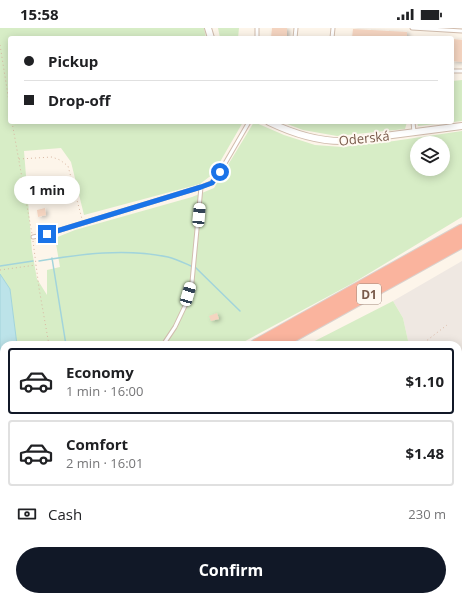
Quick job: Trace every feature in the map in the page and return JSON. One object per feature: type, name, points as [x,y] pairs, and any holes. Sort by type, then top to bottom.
[{"type":"highway","name":"D1","points":[[263,341],[462,230]]},
{"type":"highway","name":"D1","points":[[284,341],[462,242]]},
{"type":"street","name":"Oderská","points":[[273,124],[303,136],[332,141],[462,126]]},
{"type":"lane","points":[[412,28],[462,30]]},
{"type":"lane","points":[[33,237],[212,183],[248,124]]},
{"type":"lane","points":[[413,124],[414,132]]},
{"type":"lane","points":[[166,341],[175,327],[185,306],[192,282],[201,187]]},
{"type":"path","points":[[0,45],[8,95]]},
{"type":"path","points":[[12,124],[33,237],[48,341]]},
{"type":"path","points":[[18,159],[52,158],[60,160],[68,166],[83,222]]},
{"type":"path","points":[[0,270],[37,265]]},
{"type":"path","points":[[426,341],[447,325]]},
{"type":"shaded area","points":[[462,261],[462,341],[408,341],[403,318],[393,301]]},
{"type":"green space","points":[[0,28],[204,28],[206,36],[8,36],[8,124],[242,124],[213,174],[200,184],[84,215],[71,162],[61,148],[24,151],[32,251],[37,279],[47,295],[47,270],[60,267],[55,238],[75,230],[192,197],[214,188],[253,124],[259,124],[284,135],[315,145],[342,147],[410,139],[410,176],[450,176],[450,136],[428,136],[462,131],[462,217],[353,283],[245,341],[16,341],[10,289],[0,274]]},
{"type":"green space","points":[[218,28],[239,28],[238,36],[220,36]]},
{"type":"green space","points":[[462,80],[462,121],[454,122],[454,81]]},
{"type":"green space","points":[[287,124],[406,124],[405,129],[337,136],[303,130]]},
{"type":"green space","points":[[418,124],[436,124],[418,126]]},
{"type":"green space","points":[[393,301],[403,318],[408,341],[315,341]]},
{"type":"water","points":[[0,274],[10,289],[16,341],[0,341]]},
{"type":"building","points":[[272,28],[287,28],[287,36],[271,36]]},
{"type":"building","points":[[353,29],[407,32],[407,36],[352,36]]},
{"type":"building","points":[[454,39],[462,40],[462,62],[454,61]]},
{"type":"building","points":[[45,208],[46,215],[38,217],[37,210]]},
{"type":"building","points":[[217,313],[219,319],[211,321],[209,316]]},
{"type":"waterway","points":[[39,261],[87,254],[120,252],[152,254],[168,257],[191,266]]},
{"type":"waterway","points":[[52,258],[65,341]]},
{"type":"waterway","points":[[0,266],[33,261]]},
{"type":"waterway","points":[[195,267],[240,311]]},
{"type":"route","points":[[47,234],[201,187],[212,183],[220,172]]}]
